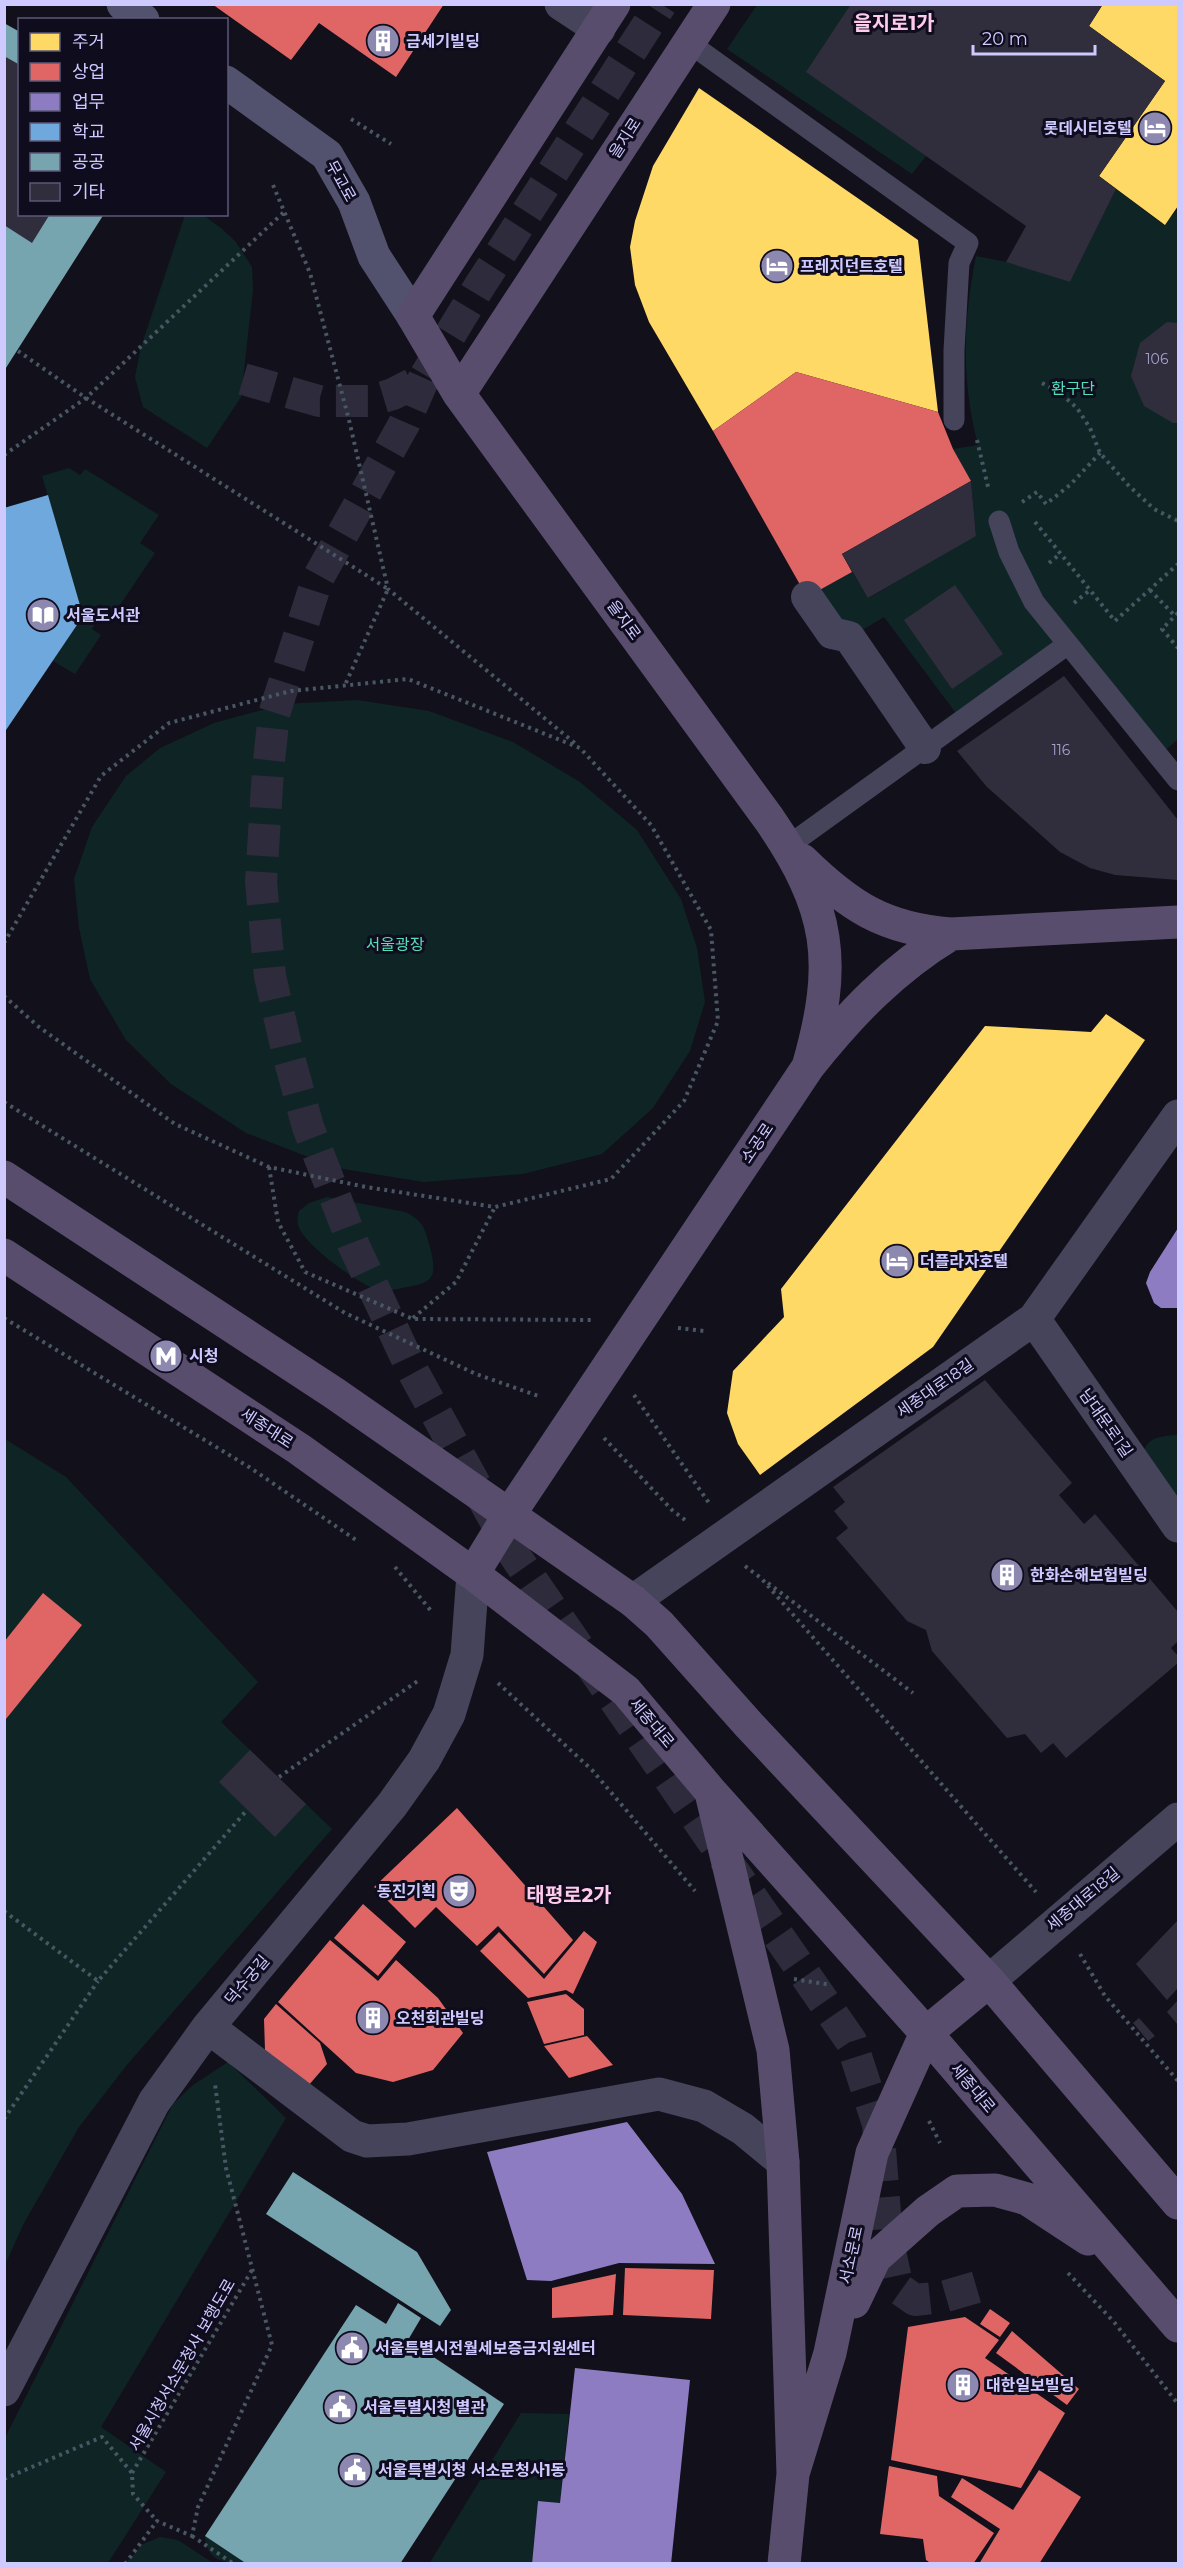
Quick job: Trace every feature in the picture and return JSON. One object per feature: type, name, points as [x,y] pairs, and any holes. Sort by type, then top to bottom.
[{"type":"main road","points":[[123,4],[140,18]]},
{"type":"main road","name":"을지로","points":[[459,394],[714,4]]},
{"type":"main road","points":[[413,316],[607,17]]},
{"type":"main road","name":"무교로","points":[[228,83],[327,155],[354,202],[374,256],[413,316]]},
{"type":"main road","name":"을지로","points":[[413,316],[459,394],[788,846],[815,900],[826,951],[823,1006],[808,1067]]},
{"type":"main road","name":"을지로","points":[[788,846],[841,894],[869,913],[906,929],[951,934]]},
{"type":"main road","points":[[951,934],[1179,922]]},
{"type":"main road","name":"소공로","points":[[473,1574],[509,1515],[808,1067],[846,1021],[879,987],[910,961],[951,934]]},
{"type":"main road","points":[[4,1177],[334,1393],[633,1600],[659,1624],[749,1725],[988,1981],[1179,2203]]},
{"type":"main road","name":"세종대로","points":[[4,1255],[298,1449],[473,1574],[626,1691],[711,1792],[926,2033],[1179,2326]]},
{"type":"main road","points":[[711,1792],[773,2050],[783,2162],[792,2475]]},
{"type":"main road","name":"서소문로","points":[[784,2564],[792,2475],[830,2353],[872,2153],[926,2033],[988,1981]]},
{"type":"main road","points":[[830,2353],[875,2258],[928,2211],[957,2191],[995,2190],[1027,2199],[1076,2229],[1134,2273]]},
{"type":"street","points":[[561,4],[607,17]]},
{"type":"street","points":[[807,597],[832,633],[849,637],[925,748]]},
{"type":"street","name":"세종대로18길","points":[[633,1600],[1034,1319],[1179,1116]]},
{"type":"street","name":"남대문로1길","points":[[1034,1319],[1179,1527]]},
{"type":"street","name":"덕수궁길","points":[[4,2390],[154,2102],[208,2027],[392,1805],[424,1760],[449,1714],[467,1655],[473,1574]]},
{"type":"street","name":"세종대로18길","points":[[988,1981],[1179,1819]]},
{"type":"street","points":[[208,2027],[352,2136],[367,2141],[408,2139],[659,2094],[704,2106],[744,2129],[783,2162]]},
{"type":"lane","points":[[688,42],[968,243],[959,263],[954,350],[954,420]]},
{"type":"lane","points":[[999,521],[1009,552],[1034,602],[1179,780]]},
{"type":"lane","points":[[788,846],[1068,644]]},
{"type":"path","points":[[351,119],[391,144]]},
{"type":"path","points":[[273,185],[310,273],[349,420],[388,589],[345,686]]},
{"type":"path","points":[[4,455],[86,398],[284,212]]},
{"type":"path","points":[[4,996],[39,1027],[175,1124],[269,1167],[366,1186],[495,1207],[611,1179],[684,1101],[718,1021],[711,930],[651,825],[580,748],[388,589],[86,398],[18,351]]},
{"type":"path","points":[[1042,383],[1060,393],[1077,408],[1100,453],[1129,486],[1154,509],[1179,521]]},
{"type":"path","points":[[975,433],[999,521]]},
{"type":"path","points":[[1027,512],[1020,504],[1037,492],[1046,504],[1070,485],[1100,453]]},
{"type":"path","points":[[1034,520],[1115,621],[1179,564]]},
{"type":"path","points":[[1150,590],[1177,615],[1162,629],[1179,648]]},
{"type":"path","points":[[4,943],[101,776],[170,723],[291,691],[408,679],[580,748]]},
{"type":"path","points":[[4,1102],[345,1313],[476,1374],[578,1411],[672,1510],[761,1578],[1059,1919],[1105,1996],[1179,2081]]},
{"type":"path","points":[[269,1167],[278,1222],[305,1272],[413,1318],[581,1318],[704,1331]]},
{"type":"path","points":[[413,1318],[456,1282],[495,1207]]},
{"type":"path","points":[[4,1318],[249,1467],[366,1547]]},
{"type":"path","points":[[386,1561],[396,1568],[467,1655],[592,1770],[697,1893]]},
{"type":"path","points":[[279,1777],[424,1676]]},
{"type":"path","points":[[4,2119],[98,1981],[247,1810]]},
{"type":"path","points":[[4,1911],[98,1981]]},
{"type":"path","points":[[756,1974],[834,1985]]},
{"type":"path","name":"서울시청서소문청사 보행도로","points":[[192,2536],[198,2507],[272,2345],[226,2168],[208,2027]]},
{"type":"path","points":[[907,2076],[940,2144]]},
{"type":"path","name":"서울시청서소문청사 보행도로","points":[[234,2564],[192,2536],[157,2521],[133,2494],[132,2473],[252,2269]]},
{"type":"path","points":[[1068,2272],[1114,2322],[1179,2404]]},
{"type":"path","name":"서울시청서소문청사 보행도로","points":[[4,2479],[102,2437],[132,2473]]},
{"type":"path","points":[[124,2564],[157,2521]]},
{"type":"green space","points":[[757,5],[851,5],[807,72],[926,156],[912,174],[727,49]]},
{"type":"green space","name":"환구단","points":[[1116,189],[1164,225],[1178,209],[1178,739],[1159,756],[1068,644],[910,758],[903,749],[955,712],[884,617],[829,650],[821,639],[807,597],[852,572],[869,598],[976,535],[971,481],[953,449],[978,445],[972,420],[966,373],[968,304],[976,256],[1007,262],[1070,282]]},
{"type":"green space","points":[[185,216],[204,216],[236,242],[252,267],[253,290],[241,397],[207,448],[143,407],[135,377],[141,347]]},
{"type":"green space","points":[[69,468],[80,475],[85,469],[159,515],[140,543],[155,553],[114,614],[100,604],[95,611],[100,615],[92,629],[101,635],[75,674],[53,661],[81,619],[82,612],[42,476]]},
{"type":"green space","name":"서울광장","points":[[357,700],[429,711],[513,742],[580,782],[637,830],[681,899],[697,948],[705,1002],[690,1051],[653,1108],[602,1154],[523,1174],[424,1182],[337,1168],[246,1133],[171,1084],[126,1040],[90,979],[79,928],[74,879],[92,827],[126,776],[160,748],[214,723],[284,704]]},
{"type":"green space","points":[[327,1197],[405,1212],[416,1218],[425,1230],[430,1247],[433,1266],[431,1278],[421,1284],[378,1290],[366,1285],[331,1262],[309,1242],[298,1225],[299,1211],[309,1203]]},
{"type":"green space","points":[[1178,1435],[1178,1512],[1143,1453],[1152,1440]]},
{"type":"green space","points":[[5,1439],[66,1477],[258,1682],[221,1722],[332,1829],[126,2066],[79,2127],[24,2223],[5,2265]]},
{"type":"green space","points":[[228,2062],[286,2118],[101,2427],[166,2472],[108,2563],[5,2563],[4,2440],[173,2104],[193,2085]]},
{"type":"green space","points":[[521,2413],[569,2414],[560,2503],[538,2501],[532,2563],[429,2564]]},
{"type":"green space","points":[[205,2536],[247,2563],[219,2560],[209,2552]]},
{"type":"green space","points":[[160,2537],[178,2540],[213,2563],[126,2563],[143,2544]]},
{"type":"building: 주거","name":"롯데시티호텔","points":[[1103,4],[1178,4],[1178,206],[1165,225],[1099,176],[1165,81],[1089,26]]},
{"type":"building: 주거","name":"프레지던트호텔","points":[[699,88],[918,240],[938,412],[796,372],[713,431],[649,322],[635,285],[630,247],[635,221],[653,166]]},
{"type":"building: 주거","name":"더플라자호텔","points":[[1106,1014],[1145,1040],[933,1347],[760,1475],[738,1444],[727,1413],[733,1371],[784,1317],[781,1289],[985,1026],[1091,1032]]},
{"type":"building: 상업","name":"금세기빌딩","points":[[212,4],[444,4],[396,77],[319,23],[291,60]]},
{"type":"building: 상업","points":[[796,372],[938,412],[953,449],[971,481],[842,554],[852,572],[807,597],[713,431]]},
{"type":"building: 상업","points":[[43,1593],[82,1625],[6,1719],[4,1642]]},
{"type":"building: 상업","points":[[457,1808],[573,1940],[544,1974],[498,1926],[477,1946],[436,1907],[415,1928],[374,1887]]},
{"type":"building: 상업","points":[[363,1904],[406,1942],[378,1976],[334,1938]]},
{"type":"building: 상업","points":[[584,1931],[597,1942],[573,1994],[566,1990],[528,1998],[480,1951],[499,1932],[544,1979]]},
{"type":"building: 상업","name":"오천회관빌딩","points":[[330,1940],[378,1981],[396,1960],[438,1998],[463,2033],[433,2070],[393,2082],[356,2073],[278,2002]]},
{"type":"building: 상업","points":[[566,1994],[584,2009],[584,2035],[544,2044],[527,2002]]},
{"type":"building: 상업","points":[[276,2004],[320,2043],[327,2064],[308,2086],[265,2050],[264,2019]]},
{"type":"building: 상업","points":[[587,2036],[613,2065],[569,2078],[544,2046]]},
{"type":"building: 상업","points":[[625,2268],[714,2270],[711,2319],[623,2315]]},
{"type":"building: 상업","points":[[616,2274],[613,2315],[552,2318],[552,2288]]},
{"type":"building: 상업","points":[[990,2309],[1010,2323],[1000,2337],[980,2324]]},
{"type":"building: 상업","name":"대한일보빌딩","points":[[965,2317],[999,2340],[985,2358],[1065,2413],[1021,2488],[891,2460],[908,2327]]},
{"type":"building: 상업","points":[[1012,2331],[1079,2389],[1067,2405],[996,2353]]},
{"type":"building: 상업","points":[[889,2466],[937,2476],[939,2496],[994,2533],[973,2564],[932,2564],[926,2560],[923,2539],[880,2534]]},
{"type":"building: 상업","points":[[1039,2470],[1081,2497],[1039,2564],[979,2564],[1000,2529],[951,2497],[962,2478],[1013,2510]]},
{"type":"building: 업무","points":[[1178,1228],[1178,1308],[1161,1308],[1154,1303],[1146,1283],[1150,1272]]},
{"type":"building: 업무","points":[[627,2122],[682,2194],[715,2264],[619,2263],[551,2281],[527,2280],[487,2152]]},
{"type":"building: 업무","points":[[575,2368],[690,2380],[671,2564],[532,2564],[538,2501],[560,2503]]},
{"type":"building: 학교","name":"서울도서관","points":[[48,495],[82,612],[81,619],[4,733],[4,508]]},
{"type":"building: 공공","points":[[4,23],[18,31],[18,216],[103,216],[4,371]]},
{"type":"building: 공공","points":[[293,2172],[417,2252],[451,2310],[440,2326],[266,2214]]},
{"type":"building: 공공","name":"서울특별시청 서소문청사1동","points":[[398,2303],[421,2318],[408,2340],[504,2404],[400,2564],[247,2564],[205,2536],[356,2305],[386,2324]]},
{"type":"building: 기타","points":[[851,4],[1103,4],[1089,26],[1165,81],[1099,176],[1116,189],[1070,282],[1006,262],[1026,226],[806,72]]},
{"type":"building: 기타","points":[[4,56],[18,64],[18,216],[49,216],[32,243],[4,225]]},
{"type":"building: 기타","name":"환구단","points":[[1167,322],[1178,323],[1178,423],[1173,423],[1144,406],[1131,376],[1140,343]]},
{"type":"building: 기타","points":[[971,481],[976,536],[868,598],[842,554]]},
{"type":"building: 기타","points":[[955,585],[1003,654],[952,689],[904,620]]},
{"type":"building: 기타","points":[[1064,676],[1178,820],[1178,880],[1115,875],[1090,868],[1060,852],[987,787],[957,751]]},
{"type":"building: 기타","name":"한화손해보험빌딩","points":[[985,1380],[1072,1483],[1059,1495],[1084,1524],[1095,1514],[1178,1612],[1178,1641],[1171,1648],[1178,1656],[1178,1663],[1066,1758],[1053,1743],[1041,1753],[1025,1734],[1007,1738],[932,1651],[926,1630],[907,1621],[836,1538],[848,1528],[834,1511],[845,1502],[833,1487]]},
{"type":"building: 기타","points":[[250,1750],[306,1804],[275,1837],[219,1782]]},
{"type":"building: 기타","points":[[1178,1920],[1178,1988],[1167,2000],[1136,1964]]},
{"type":"building: 기타","points":[[1178,2000],[1178,2025],[1167,2012]]},
{"type":"building: 기타","points":[[1139,2018],[1155,2036],[1148,2041],[1133,2023]]},
{"type":"tunnel","points":[[243,379],[319,401],[370,401],[393,394],[424,378],[479,287],[661,4]]},
{"type":"tunnel","points":[[424,378],[404,424],[317,580],[274,714],[261,882],[270,976],[308,1127],[354,1246],[411,1368],[513,1553],[851,2041],[878,2124],[887,2238],[898,2288],[915,2300],[943,2297],[984,2285]]},
{"type":"place","name":"금세기빌딩","points":[[383,41]]},
{"type":"place","name":"롯데시티호텔","points":[[1155,128]]},
{"type":"place","name":"프레지던트호텔","points":[[777,266]]},
{"type":"place","name":"서울도서관","points":[[43,615]]},
{"type":"place","name":"더플라자호텔","points":[[897,1261]]},
{"type":"place","name":"시청","points":[[166,1356]]},
{"type":"place","name":"한화손해보험빌딩","points":[[1007,1575]]},
{"type":"place","name":"동진기획","points":[[459,1891]]},
{"type":"place","name":"오천회관빌딩","points":[[373,2018]]},
{"type":"place","name":"서울특별시전월세보증금지원센터","points":[[352,2348]]},
{"type":"place","name":"대한일보빌딩","points":[[963,2385]]},
{"type":"place","name":"서울특별시청 별관","points":[[340,2407]]},
{"type":"place","name":"서울특별시청 서소문청사1동","points":[[355,2470]]},
{"type":"district","name":"을지로1가","points":[[894,23]]},
{"type":"district","name":"태평로2가","points":[[569,1895]]}]
